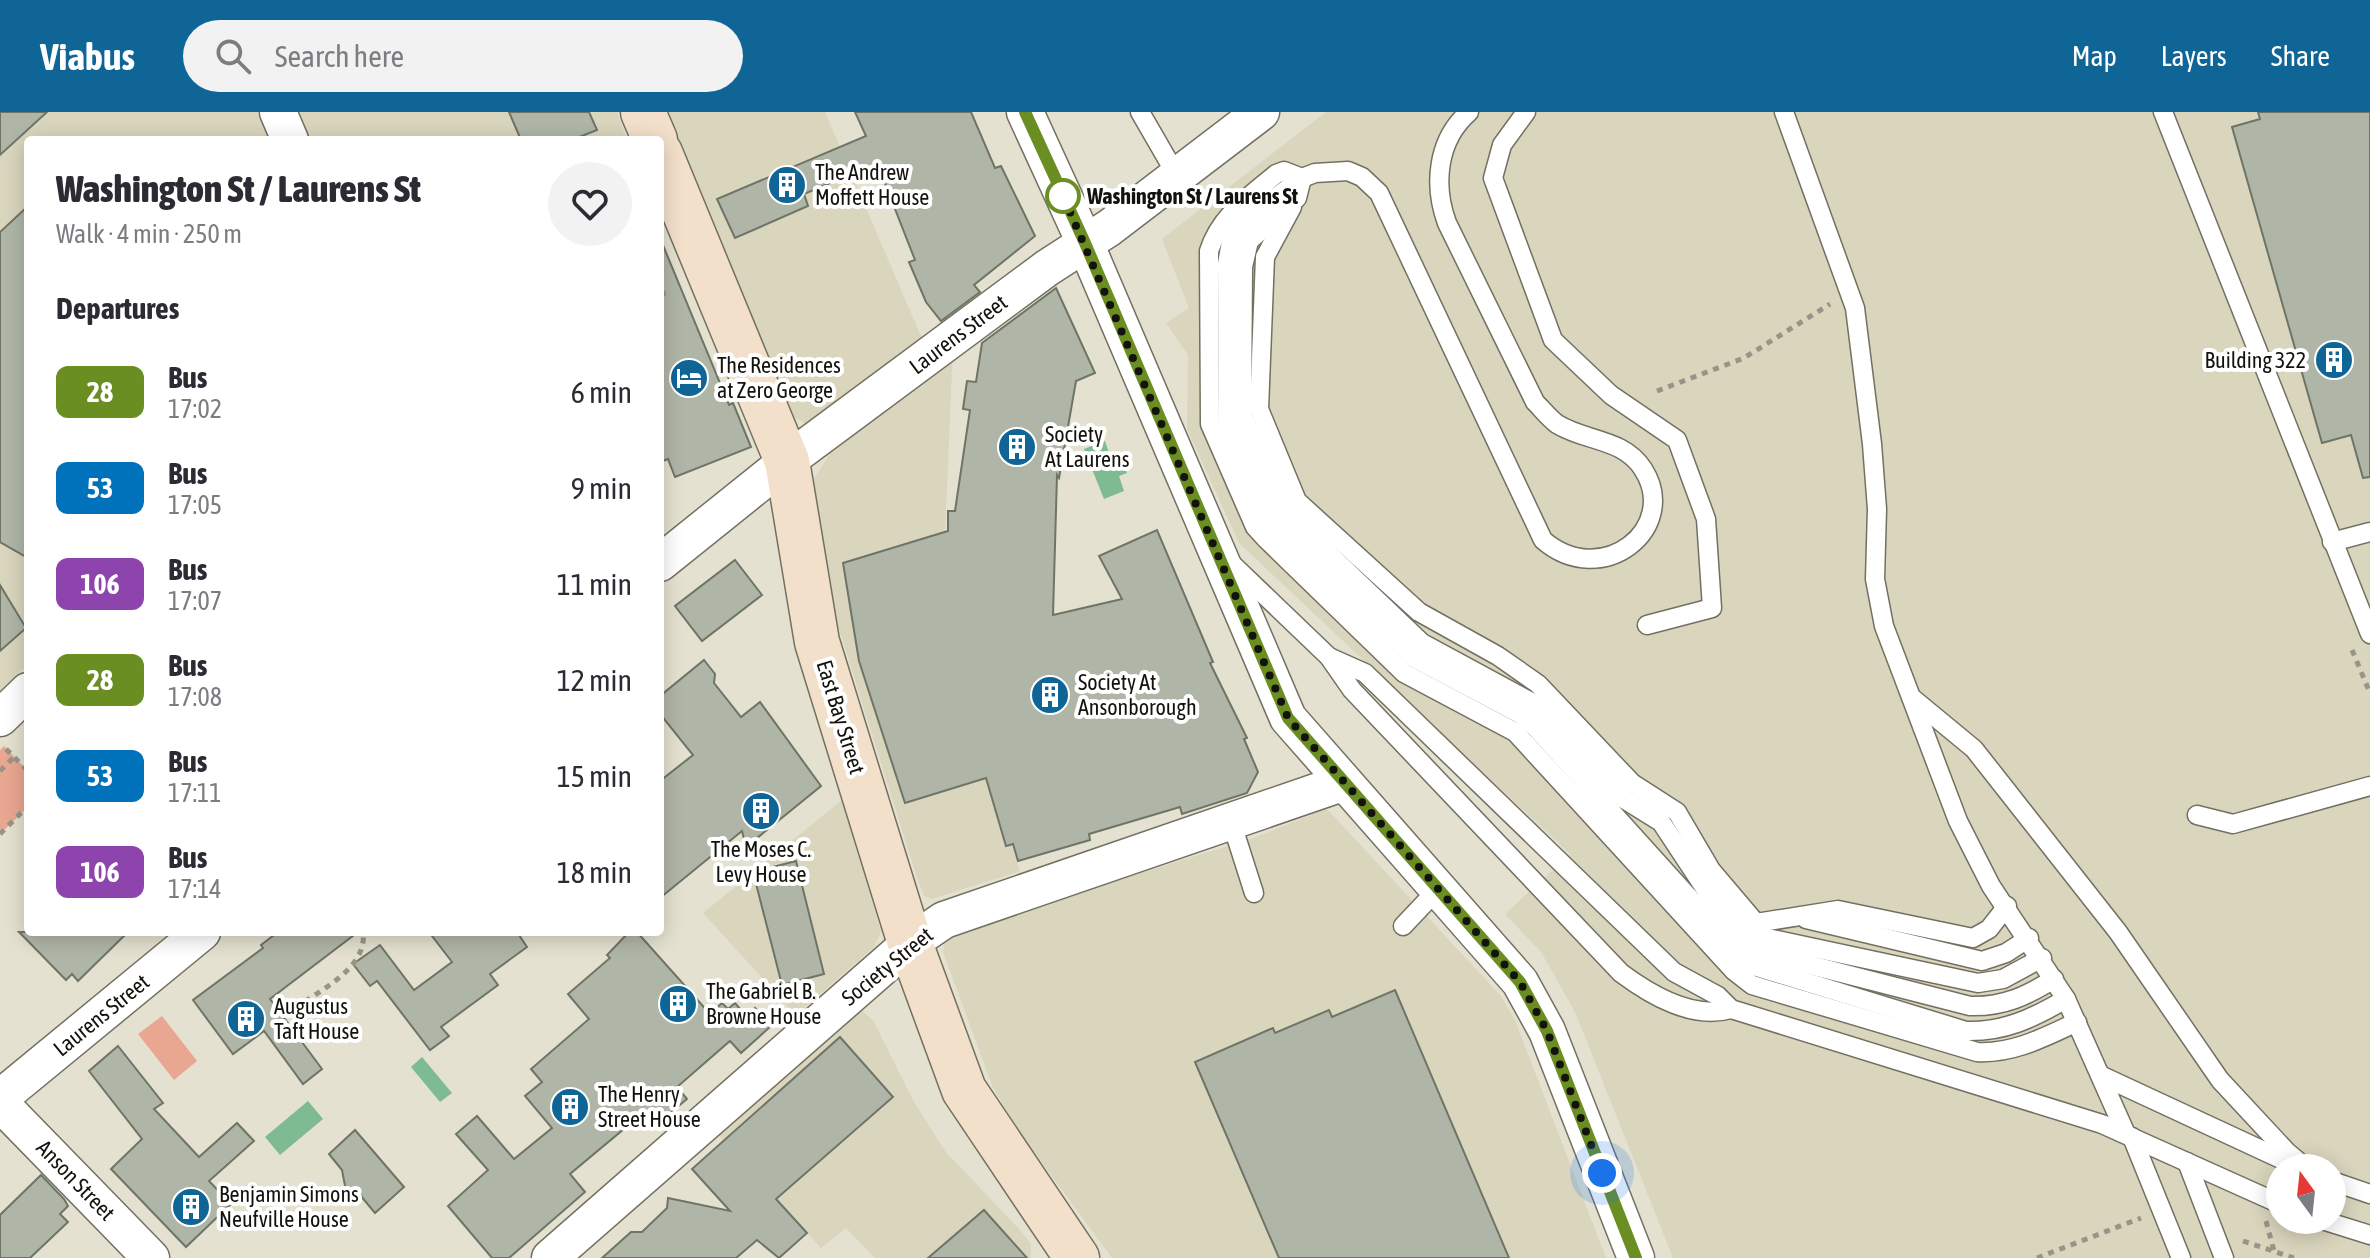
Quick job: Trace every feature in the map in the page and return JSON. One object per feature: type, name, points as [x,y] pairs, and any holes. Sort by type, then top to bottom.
[{"type":"street","points":[[278,112],[288,136]]},
{"type":"street","points":[[643,112],[653,136]]},
{"type":"street","points":[[1025,112],[1085,243],[1288,718],[1520,982],[1547,1031],[1636,1258]]},
{"type":"street","name":"Laurens Street","points":[[664,560],[787,461],[1261,112]]},
{"type":"street","name":"East Bay Street","points":[[665,178],[787,461],[817,642],[910,943],[964,1090],[1071,1256]]},
{"type":"street","points":[[2,732],[24,697]]},
{"type":"street","name":"Society Street","points":[[550,1258],[910,943],[944,920],[1342,783]]},
{"type":"street","name":"Laurens Street","points":[[0,1100],[197,936]]},
{"type":"street","name":"Anson Street","points":[[0,1100],[151,1258]]},
{"type":"lane","points":[[1140,112],[1177,176]]},
{"type":"lane","points":[[1469,112],[1445,148],[1439,202],[1535,402],[1557,424],[1619,447],[1643,470],[1651,499],[1649,516],[1640,535],[1619,554],[1590,561],[1565,556],[1543,540],[1379,193],[1362,177],[1339,169],[1302,178],[1237,230],[1229,243],[1228,425],[1268,515],[1414,658],[1520,714],[1535,727],[1732,945],[1970,1006],[1986,1006],[2022,998],[2054,979]]},
{"type":"lane","points":[[1526,112],[1502,145],[1493,178],[1553,340],[1611,395],[1677,440],[1706,519],[1712,608],[1647,625]]},
{"type":"lane","points":[[1784,112],[1848,290],[1862,347],[1877,509],[1875,579],[1884,626],[1958,821],[1991,886],[2029,938],[2066,999],[2181,1258]]},
{"type":"lane","points":[[2163,112],[2370,634]]},
{"type":"lane","points":[[1302,178],[1284,171],[1276,174],[1224,219],[1215,232],[1209,251],[1210,424],[1255,527],[1404,673],[1515,732],[1721,956],[1752,985],[1977,1052],[2025,1045],[2077,1022]]},
{"type":"lane","points":[[1302,178],[1297,198],[1265,257],[1259,409],[1297,501],[1419,612],[1498,656],[1538,684],[1632,783],[1677,812],[1711,870],[1756,923],[1838,910],[1973,938],[1989,929],[2007,906]]},
{"type":"lane","points":[[1297,198],[1254,235],[1246,247],[1243,267],[1242,415],[1286,513],[1422,643],[1531,702],[1624,799],[1661,822],[1706,890],[1744,933],[1961,982],[1991,983],[2042,958]]},
{"type":"lane","points":[[2332,542],[2370,532]]},
{"type":"lane","points":[[1211,543],[1329,657],[1352,690],[1621,973],[1657,997],[1711,1015],[1731,1009]]},
{"type":"lane","points":[[1329,657],[1365,673],[1674,972],[1718,996],[1731,1009],[2129,1136],[2266,1199]]},
{"type":"lane","points":[[1911,697],[1974,749],[2118,932],[2220,1080],[2290,1154]]},
{"type":"lane","points":[[2197,815],[2233,824],[2370,786]]},
{"type":"lane","points":[[1231,821],[1254,893]]},
{"type":"lane","points":[[1403,926],[1439,888]]},
{"type":"lane","points":[[1795,917],[1982,961],[2006,953],[2029,938]]},
{"type":"lane","points":[[1721,956],[1966,1031],[1993,1032],[2031,1019],[2066,999]]},
{"type":"lane","points":[[2100,1075],[2272,1154]]},
{"type":"lane","points":[[2187,1162],[2224,1258]]},
{"type":"lane","points":[[2346,1186],[2370,1194]]},
{"type":"lane","points":[[2346,1228],[2370,1235]]},
{"type":"path","points":[[1657,391],[1705,375],[1766,346],[1848,290]]},
{"type":"path","points":[[2,732],[14,757],[24,767]]},
{"type":"path","points":[[0,771],[14,757]]},
{"type":"path","points":[[0,834],[24,810]]},
{"type":"path","points":[[295,1008],[355,962],[364,936]]},
{"type":"path","points":[[2259,1196],[2274,1251]]},
{"type":"shaded area","points":[[0,112],[257,112],[267,136],[24,136],[24,668],[0,691]]},
{"type":"shaded area","points":[[292,112],[617,112],[626,136],[304,136]]},
{"type":"shaded area","points":[[662,112],[825,112],[923,341],[820,422],[805,423],[795,418]]},
{"type":"shaded area","points":[[1326,112],[2370,112],[2370,1258],[1673,1258],[1575,1012],[1541,952],[1505,914],[1570,854],[1239,543],[1187,429],[1188,355],[1166,323],[1189,308],[1162,239]]},
{"type":"shaded area","points":[[953,349],[945,534],[966,708],[1020,871],[932,899],[924,896],[916,875],[829,597],[810,495],[814,479],[836,444]]},
{"type":"shaded area","points":[[1105,441],[1110,456],[1119,453],[1127,473],[1119,476],[1124,491],[1104,499],[1084,449]]},
{"type":"shaded area","points":[[4,746],[24,767],[24,811],[0,834],[0,750]]},
{"type":"shaded area","points":[[842,800],[881,932],[874,947],[796,1015],[703,913]]},
{"type":"shaded area","points":[[1327,809],[1501,996],[1515,1020],[1606,1258],[1112,1258],[1017,1129],[993,1088],[943,952],[945,939],[959,930],[1253,838]]},
{"type":"shaded area","points":[[850,1011],[862,1011],[873,1020],[914,1102],[945,1151],[1020,1230],[1031,1244],[1031,1258],[875,1258],[846,1228],[821,1248],[715,1131]]},
{"type":"shaded area","points":[[162,1016],[197,1061],[174,1080],[138,1034]]},
{"type":"shaded area","points":[[422,1057],[452,1093],[440,1102],[411,1067]]},
{"type":"shaded area","points":[[308,1101],[323,1119],[280,1155],[265,1137]]},
{"type":"building","points":[[0,112],[47,112],[0,155]]},
{"type":"building","points":[[509,112],[589,112],[597,130],[582,136],[519,136]]},
{"type":"building","points":[[855,112],[971,112],[995,168],[1001,166],[1035,236],[974,285],[980,292],[941,321],[926,302],[909,262],[915,260],[877,163],[804,194],[808,206],[735,238],[717,199],[866,136]]},
{"type":"building","name":"Building 322","points":[[2258,112],[2370,112],[2370,477],[2363,478],[2351,435],[2322,443],[2232,127],[2260,119]]},
{"type":"building","points":[[24,210],[24,556],[0,542],[0,232]]},
{"type":"building","points":[[664,248],[729,405],[733,403],[751,447],[675,477],[668,459],[664,460]]},
{"type":"building","points":[[1056,288],[1095,373],[1076,381],[1059,478],[1057,475],[1053,615],[1122,599],[1099,556],[1157,530],[1213,662],[1210,663],[1247,738],[1244,739],[1258,772],[1247,793],[1182,814],[1180,807],[1089,834],[1090,840],[1018,861],[1013,844],[1006,846],[986,778],[905,803],[859,661],[843,563],[948,531],[948,511],[955,511],[970,410],[963,409],[967,381],[976,382],[982,343]]},
{"type":"building","points":[[735,560],[762,595],[702,641],[675,606]]},
{"type":"building","points":[[0,585],[24,630],[0,651]]},
{"type":"building","points":[[704,660],[715,674],[714,683],[741,717],[760,702],[821,786],[746,847],[742,831],[664,895],[664,778],[693,755],[664,719],[664,693]]},
{"type":"building","points":[[796,861],[824,974],[782,985],[753,872]]},
{"type":"building","points":[[19,932],[24,932],[24,936],[124,936],[78,981],[72,974],[66,980]]},
{"type":"building","points":[[273,936],[353,936],[270,999],[322,1069],[303,1084],[264,1031],[233,1054],[193,1000],[263,948],[261,945]]},
{"type":"building","points":[[432,936],[520,936],[527,947],[490,974],[498,985],[441,1027],[449,1036],[430,1050],[377,981],[370,986],[353,964],[380,945],[414,990],[452,962]]},
{"type":"building","points":[[625,936],[641,936],[710,1014],[722,1003],[728,1009],[735,1003],[746,1016],[755,1008],[771,1026],[741,1053],[730,1041],[677,1087],[687,1099],[654,1127],[642,1114],[570,1174],[585,1192],[509,1258],[492,1258],[448,1206],[488,1170],[456,1134],[477,1116],[514,1159],[552,1128],[525,1096],[542,1082],[531,1069],[589,1019],[568,994],[610,958],[607,955]]},
{"type":"building","points":[[1395,990],[1509,1258],[1279,1258],[1195,1062],[1273,1028],[1275,1033],[1329,1010],[1332,1017]]},
{"type":"building","points":[[840,1037],[893,1097],[776,1199],[807,1233],[779,1258],[757,1240],[736,1258],[602,1258],[631,1232],[642,1232],[667,1208],[668,1198],[730,1211],[692,1169]]},
{"type":"building","points":[[118,1046],[163,1103],[154,1109],[199,1157],[237,1123],[254,1141],[209,1181],[231,1204],[186,1247],[111,1169],[142,1139],[89,1071]]},
{"type":"building","points":[[355,1130],[404,1187],[375,1213],[360,1195],[346,1191],[342,1170],[329,1154]]},
{"type":"building","points":[[41,1175],[64,1199],[68,1206],[60,1214],[68,1222],[30,1258],[0,1258],[0,1215]]},
{"type":"building","points":[[984,1210],[1027,1258],[928,1258]]},
{"type":"bus line","name":"28","points":[[1025,112],[1085,243],[1288,718],[1324,763],[1520,982],[1547,1031],[1636,1258]]},
{"type":"place","name":"The Andrew Moffett House","points":[[787,185]]},
{"type":"place","name":"Washington St / Laurens St","points":[[1063,196]]},
{"type":"place","name":"Building 322","points":[[2334,360]]},
{"type":"place","name":"The Residences at Zero George","points":[[689,378]]},
{"type":"place","name":"Society At Laurens","points":[[1017,447]]},
{"type":"place","name":"Society At Ansonborough","points":[[1050,695]]},
{"type":"place","name":"The Moses C. Levy House","points":[[761,811]]},
{"type":"place","name":"The Gabriel B. Browne House","points":[[678,1004]]},
{"type":"place","name":"Augustus Taft House","points":[[246,1019]]},
{"type":"place","name":"The Henry Street House","points":[[570,1107]]},
{"type":"place","name":"Benjamin Simons Neufville House","points":[[191,1207]]},
{"type":"route","points":[[1063,196],[1061,191],[1288,718],[1324,763],[1520,982],[1547,1031],[1602,1173]]}]
